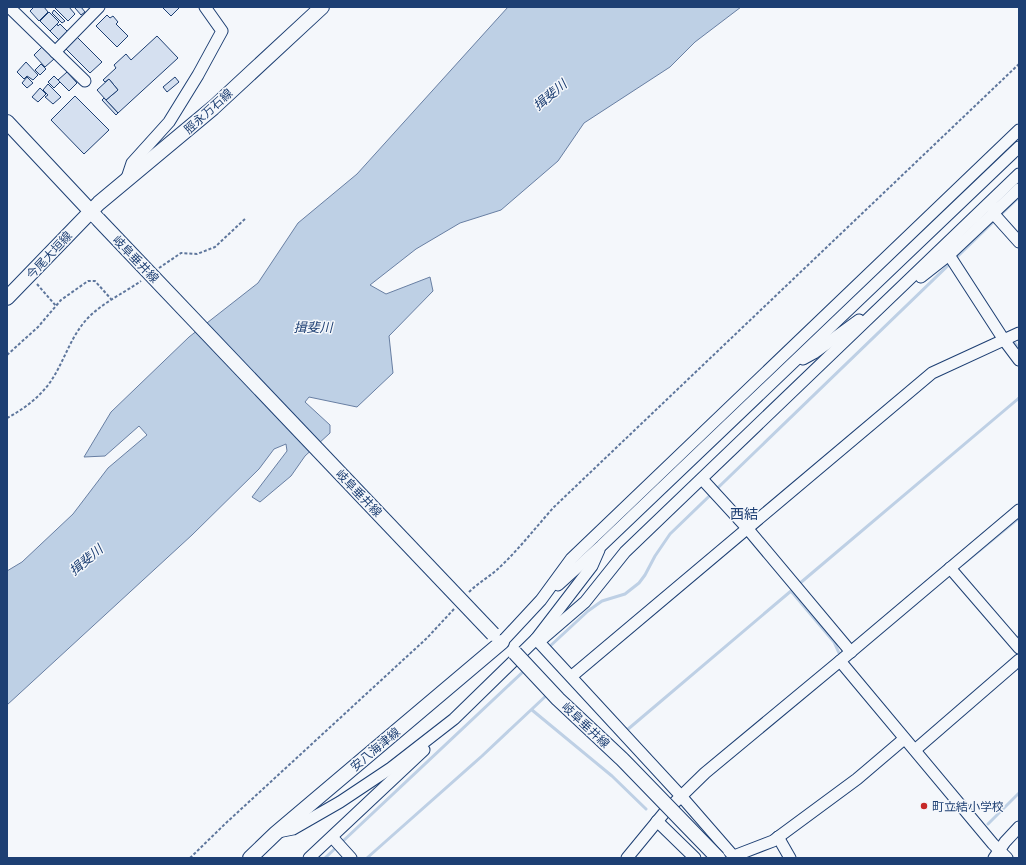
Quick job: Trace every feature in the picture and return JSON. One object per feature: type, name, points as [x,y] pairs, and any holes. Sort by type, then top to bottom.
[{"type":"main road","name":"脛永万石線","points":[[94,215],[127,178],[213,108],[322,7]]},
{"type":"main road","name":"岐阜垂井線","points":[[7,122],[497,638],[515,653],[558,700],[622,759],[718,858]]},
{"type":"main road","name":"今尾大垣線","points":[[7,298],[94,215]]},
{"type":"main road","name":"安八海津線","points":[[250,858],[276,833],[497,638]]},
{"type":"street","points":[[9,7],[85,81]]},
{"type":"street","points":[[55,52],[100,7]]},
{"type":"street","points":[[127,178],[132,163],[168,122],[198,75],[222,31],[205,7]]},
{"type":"street","points":[[541,600],[571,559],[608,522],[1019,130]]},
{"type":"street","points":[[497,638],[601,546],[1019,147]]},
{"type":"street","points":[[993,214],[1018,175]]},
{"type":"street","points":[[536,639],[542,639],[585,602],[625,552],[1018,175]]},
{"type":"street","points":[[788,367],[814,353],[949,255],[1019,189]]},
{"type":"street","points":[[993,214],[1019,242]]},
{"type":"street","points":[[949,255],[1004,340],[1019,360]]},
{"type":"street","points":[[572,676],[932,373],[1019,333]]},
{"type":"street","points":[[702,479],[747,528],[850,652]]},
{"type":"street","points":[[627,858],[657,821],[705,773],[1019,510]]},
{"type":"street","points":[[309,858],[425,749],[536,639],[592,566],[601,546]]},
{"type":"street","points":[[950,568],[1019,648]]},
{"type":"street","points":[[536,639],[572,676],[735,857],[778,837],[857,779],[904,739]]},
{"type":"street","points":[[915,750],[1019,660]]},
{"type":"street","points":[[840,661],[1001,855]]},
{"type":"street","points":[[276,833],[293,829],[340,802],[390,768],[454,719]]},
{"type":"street","points":[[657,821],[695,858]]},
{"type":"street","points":[[1001,855],[1005,842],[1019,827]]},
{"type":"street","points":[[332,837],[351,858]]},
{"type":"street","points":[[778,837],[790,858]]},
{"type":"path","points":[[464,598],[475,586],[499,568],[524,544],[559,501],[1019,64]]},
{"type":"path","points":[[155,271],[181,253],[197,254],[215,247],[246,218]]},
{"type":"path","points":[[29,276],[56,306]]},
{"type":"path","points":[[7,418],[22,410],[52,380],[73,339],[83,324],[105,303],[143,279]]},
{"type":"path","points":[[7,355],[38,327],[61,300],[88,281],[95,281],[111,299]]},
{"type":"path","points":[[190,858],[427,638],[459,604]]},
{"type":"water","name":"揖斐川","points":[[508,7],[741,7],[695,42],[670,67],[584,123],[558,161],[501,210],[460,223],[416,249],[370,285],[386,294],[430,277],[433,291],[389,336],[393,373],[357,407],[309,397],[305,402],[330,425],[330,433],[305,456],[291,476],[260,502],[252,497],[287,451],[286,444],[274,449],[259,469],[192,535],[7,705],[7,571],[22,562],[73,514],[108,468],[147,435],[139,426],[105,456],[84,457],[111,412],[189,337],[258,283],[298,223],[357,174]]},
{"type":"building","points":[[34,7],[44,7],[48,12],[39,21],[30,11]]},
{"type":"building","points":[[69,7],[75,14],[68,21],[55,8]]},
{"type":"building","points":[[81,7],[85,12],[81,15],[75,8]]},
{"type":"building","points":[[162,7],[180,7],[171,16]]},
{"type":"building","points":[[54,10],[65,21],[62,23],[52,13]]},
{"type":"building","points":[[49,12],[59,22],[50,31],[40,21]]},
{"type":"building","points":[[107,15],[110,18],[113,16],[118,22],[116,24],[128,36],[117,47],[96,26]]},
{"type":"building","points":[[57,24],[58,26],[60,24],[68,32],[59,40],[50,31]]},
{"type":"building","points":[[76,36],[102,62],[90,73],[64,47]]},
{"type":"building","points":[[157,36],[178,58],[118,113],[106,100],[118,90],[109,79],[105,82],[103,80],[116,68],[114,65],[126,54],[131,60]]},
{"type":"building","points":[[42,47],[54,59],[45,67],[34,55]]},
{"type":"building","points":[[26,62],[38,75],[33,80],[27,76],[24,79],[17,72]]},
{"type":"building","points":[[41,64],[46,69],[40,75],[35,70]]},
{"type":"building","points":[[67,72],[77,83],[69,91],[58,80]]},
{"type":"building","points":[[54,76],[60,82],[54,88],[48,82]]},
{"type":"building","points":[[27,77],[33,83],[27,88],[22,83]]},
{"type":"building","points":[[175,77],[179,82],[167,92],[163,87]]},
{"type":"building","points":[[109,79],[118,90],[106,100],[97,90]]},
{"type":"building","points":[[48,84],[61,97],[53,104],[45,97],[48,95],[43,90]]},
{"type":"building","points":[[40,88],[46,94],[38,102],[32,97]]},
{"type":"building","points":[[75,96],[109,130],[84,154],[51,120]]},
{"type":"building","points":[[104,98],[118,113],[116,115],[102,100]]},
{"type":"waterway","points":[[548,648],[588,611],[602,601],[625,594],[639,583],[670,534],[1019,197]]},
{"type":"waterway","points":[[1015,343],[1019,349]]},
{"type":"waterway","points":[[799,584],[1019,398]]},
{"type":"waterway","points":[[963,564],[1019,518]]},
{"type":"waterway","points":[[625,728],[627,730],[791,591],[834,642],[839,653]]},
{"type":"waterway","points":[[325,858],[526,669]]},
{"type":"waterway","points":[[367,858],[482,756],[549,693]]},
{"type":"waterway","points":[[532,710],[612,776],[646,809]]},
{"type":"waterway","points":[[988,824],[1019,793]]},
{"type":"place","name":"町立結小学校","points":[[924,806]]},
{"type":"district","name":"西結","points":[[744,514]]}]
